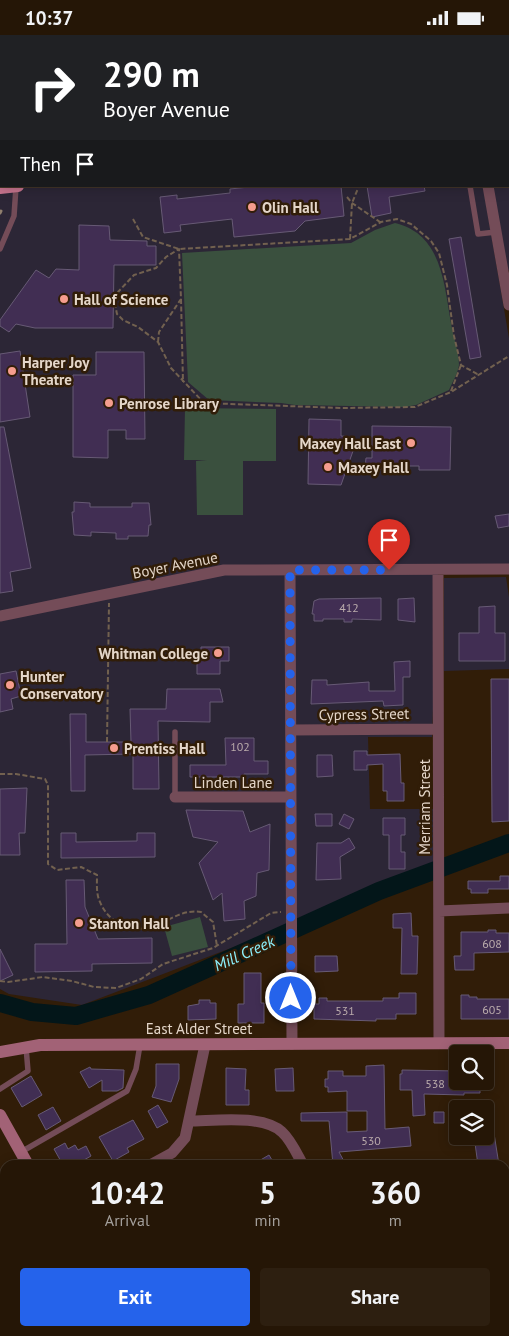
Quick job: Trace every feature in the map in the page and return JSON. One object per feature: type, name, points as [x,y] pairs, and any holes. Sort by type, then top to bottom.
[{"type":"main road","points":[[0,188],[17,187]]},
{"type":"main road","name":"East Alder Street","points":[[0,1044],[32,1041],[40,1045]]},
{"type":"main road","name":"East Alder Street","points":[[0,1052],[40,1045],[509,1043]]},
{"type":"main road","points":[[0,1115],[25,1160]]},
{"type":"street","points":[[488,187],[509,305]]},
{"type":"street","name":"Boyer Avenue","points":[[0,616],[215,571],[509,569]]},
{"type":"street","points":[[290,570],[292,1044]]},
{"type":"street","name":"Merriam Street","points":[[438,570],[440,1043]]},
{"type":"street","name":"Cypress Street","points":[[290,730],[438,729]]},
{"type":"street","name":"Linden Lane","points":[[175,797],[290,797]]},
{"type":"street","points":[[439,911],[509,908]]},
{"type":"street","points":[[159,1160],[172,1153],[185,1138],[206,1045]]},
{"type":"street","points":[[189,1121],[248,1121],[272,1125],[281,1131],[300,1160]]},
{"type":"lane","points":[[0,249],[14,216],[17,187]]},
{"type":"lane","points":[[470,187],[478,234],[496,232]]},
{"type":"lane","points":[[175,732],[175,797]]},
{"type":"lane","points":[[21,1153],[127,1091],[136,1069],[140,1045]]},
{"type":"lane","points":[[0,1089],[28,1071],[26,1047]]},
{"type":"path","points":[[350,239],[352,203],[359,187]]},
{"type":"path","points":[[347,197],[352,203],[381,223]]},
{"type":"path","points":[[133,219],[143,237],[179,249],[350,239],[381,223],[397,219],[411,224],[431,241],[440,253],[461,365],[451,392]]},
{"type":"path","points":[[179,249],[184,382]]},
{"type":"path","points":[[179,249],[166,257],[156,268],[134,275],[118,292],[115,304],[117,314],[158,342],[171,368],[204,403],[400,409],[415,407],[451,392],[509,356]]},
{"type":"path","points":[[158,342],[159,331],[182,299]]},
{"type":"path","points":[[461,365],[479,375]]},
{"type":"path","points":[[107,742],[109,593]]},
{"type":"path","points":[[0,774],[16,774],[45,779],[48,785],[48,864],[58,870],[81,867],[97,875],[99,902],[113,919],[132,928],[145,929],[160,924],[179,913],[201,912],[214,922],[218,946]]},
{"type":"path","points":[[0,981],[8,982],[43,977],[72,981],[94,987],[116,988],[141,979],[163,964],[218,946],[271,913],[291,916]]},
{"type":"shaded area","name":"Whitman College","points":[[0,187],[483,187],[509,338],[509,567],[438,570],[432,737],[368,737],[370,809],[433,809],[433,871],[82,1005],[9,994],[0,989]]},
{"type":"shaded area","points":[[489,187],[509,187],[509,270],[507,271]]},
{"type":"shaded area","points":[[506,577],[509,597],[509,669],[444,671],[444,578]]},
{"type":"green space","points":[[395,223],[411,229],[423,238],[432,249],[443,277],[459,360],[457,371],[449,390],[416,405],[405,407],[295,405],[209,400],[188,382],[182,253],[351,243],[375,230]]},
{"type":"green space","points":[[185,408],[276,409],[276,461],[243,461],[243,515],[197,515],[196,461],[207,460],[184,460]]},
{"type":"green space","points":[[200,917],[208,947],[172,956],[164,927]]},
{"type":"building","name":"Olin Hall","points":[[249,187],[341,187],[344,216],[305,221],[295,231],[234,237],[232,219],[180,225],[181,231],[164,233],[160,197],[177,195],[177,199],[230,193],[230,189]]},
{"type":"building","points":[[367,187],[424,187],[425,191],[389,197],[391,213],[372,217]]},
{"type":"building","name":"Hall of Science","points":[[79,225],[109,226],[110,240],[147,241],[147,246],[156,246],[156,265],[114,265],[113,328],[35,328],[16,324],[9,332],[0,326],[0,320],[36,270],[49,278],[56,269],[79,270]]},
{"type":"building","points":[[461,237],[481,357],[470,359],[449,239]]},
{"type":"building","name":"Harper Joy Theatre","points":[[20,351],[30,417],[0,422],[0,354]]},
{"type":"building","name":"Penrose Library","points":[[96,352],[144,352],[145,439],[126,439],[126,430],[108,430],[108,458],[73,457],[73,375],[96,375]]},
{"type":"building","name":"Maxey Hall","points":[[309,419],[341,420],[341,436],[353,437],[353,451],[341,485],[308,484]]},
{"type":"building","name":"Maxey Hall East","points":[[372,426],[451,427],[450,470],[419,470],[419,466],[385,466],[385,469],[365,469],[366,458],[372,458]]},
{"type":"building","points":[[0,427],[4,427],[31,568],[10,572],[13,591],[0,593]]},
{"type":"building","points":[[74,502],[90,503],[90,507],[132,507],[132,503],[149,503],[151,525],[149,525],[148,536],[128,536],[128,539],[116,539],[116,533],[91,532],[91,536],[74,535],[72,512],[74,512]]},
{"type":"building","points":[[509,514],[509,526],[498,528],[495,516]]},
{"type":"building","points":[[381,598],[381,620],[352,619],[352,622],[344,622],[344,619],[323,619],[323,621],[314,621],[314,614],[312,614],[314,601],[319,599]]},
{"type":"building","points":[[414,598],[415,622],[398,620],[398,599]]},
{"type":"building","points":[[495,606],[495,633],[505,633],[505,661],[459,661],[459,633],[479,633],[479,607]]},
{"type":"building","points":[[201,647],[229,647],[229,661],[220,661],[220,674],[197,674],[197,660],[201,660]]},
{"type":"building","points":[[410,661],[410,677],[403,677],[403,705],[384,706],[383,701],[311,704],[312,680],[327,680],[327,685],[369,682],[369,691],[395,691],[394,662]]},
{"type":"building","name":"Hunter Conservatory","points":[[16,671],[21,696],[11,699],[13,709],[0,712],[0,674]]},
{"type":"building","points":[[491,679],[509,679],[509,821],[492,822]]},
{"type":"building","name":"Prentiss Hall","points":[[167,689],[220,689],[223,702],[210,702],[210,722],[158,721],[159,789],[133,789],[133,754],[85,755],[85,791],[71,791],[70,714],[86,714],[86,742],[131,742],[130,709],[166,709]]},
{"type":"building","points":[[225,738],[254,738],[254,761],[268,761],[268,774],[244,774],[244,777],[190,777],[190,765],[226,765]]},
{"type":"building","points":[[354,751],[367,751],[367,755],[400,754],[401,783],[404,783],[404,801],[387,801],[387,791],[383,791],[383,764],[367,765],[367,770],[354,770]]},
{"type":"building","points":[[317,755],[332,755],[333,776],[317,777]]},
{"type":"building","points":[[27,788],[25,833],[19,833],[20,855],[0,855],[0,789]]},
{"type":"building","points":[[186,810],[243,811],[250,832],[270,824],[269,870],[257,873],[256,896],[244,901],[245,919],[224,921],[222,893],[213,900],[199,863],[218,842],[193,837]]},
{"type":"building","points":[[315,814],[332,814],[332,826],[316,826]]},
{"type":"building","points":[[344,814],[354,819],[349,829],[339,824]]},
{"type":"building","points":[[383,818],[405,818],[405,835],[401,835],[401,852],[405,852],[405,869],[389,869],[389,835],[383,835]]},
{"type":"building","points":[[61,833],[76,833],[76,842],[137,841],[137,833],[155,833],[155,857],[61,858]]},
{"type":"building","points":[[349,838],[355,848],[340,857],[341,879],[316,880],[317,843],[341,843]]},
{"type":"building","points":[[500,876],[509,876],[509,889],[488,889],[488,893],[471,893],[471,889],[468,889],[468,881],[500,881]]},
{"type":"building","name":"Stanton Hall","points":[[66,880],[84,880],[85,907],[98,939],[152,938],[152,963],[92,964],[92,971],[35,972],[35,944],[67,944]]},
{"type":"building","points":[[411,913],[412,936],[418,936],[417,974],[401,974],[402,928],[393,928],[393,914]]},
{"type":"building","points":[[488,930],[496,930],[496,933],[509,933],[509,952],[474,953],[474,970],[455,970],[454,956],[461,956],[461,932],[488,932]]},
{"type":"building","points":[[0,949],[13,975],[0,981]]},
{"type":"building","points":[[315,956],[337,956],[338,971],[315,972]]},
{"type":"building","points":[[244,973],[261,973],[261,1003],[264,1003],[264,1023],[238,1023],[238,1004],[244,1004]]},
{"type":"building","points":[[399,993],[416,993],[416,1014],[396,1014],[396,1019],[376,1019],[376,1021],[314,1019],[314,1004],[319,1004],[319,998],[327,998],[327,1001],[383,1001],[383,998],[399,998]]},
{"type":"building","points":[[461,995],[477,997],[477,999],[509,999],[509,1019],[461,1019]]},
{"type":"building","points":[[199,1000],[210,1000],[210,1003],[216,1003],[216,1019],[188,1020],[188,1006],[199,1004]]},
{"type":"building","points":[[156,1064],[179,1064],[179,1079],[171,1102],[152,1097],[156,1086]]},
{"type":"building","points":[[384,1065],[385,1129],[409,1127],[411,1146],[339,1152],[343,1160],[333,1160],[329,1121],[301,1121],[301,1113],[347,1112],[347,1132],[367,1131],[367,1111],[347,1111],[347,1091],[328,1092],[328,1087],[325,1087],[328,1071],[343,1071],[343,1076],[366,1076],[366,1066]]},
{"type":"building","points":[[90,1067],[91,1069],[124,1070],[123,1088],[117,1091],[102,1091],[102,1080],[89,1088],[80,1072]]},
{"type":"building","points":[[226,1068],[246,1069],[245,1090],[249,1090],[249,1105],[226,1105]]},
{"type":"building","points":[[293,1068],[294,1091],[276,1091],[275,1069]]},
{"type":"building","points":[[402,1070],[449,1071],[449,1090],[480,1090],[480,1093],[464,1093],[464,1095],[424,1094],[425,1115],[413,1116],[412,1090],[400,1090],[400,1074],[402,1074]]},
{"type":"building","points":[[31,1076],[42,1095],[22,1107],[11,1088]]},
{"type":"building","points":[[158,1105],[168,1122],[157,1128],[148,1111]]},
{"type":"building","points":[[53,1107],[61,1121],[46,1130],[38,1115]]},
{"type":"building","points":[[434,1112],[444,1112],[444,1123],[434,1123]]},
{"type":"building","points":[[133,1120],[144,1139],[127,1148],[129,1152],[112,1160],[99,1137]]},
{"type":"building","points":[[494,1133],[498,1160],[477,1160],[475,1145],[494,1145]]},
{"type":"building","points":[[65,1143],[68,1149],[75,1145],[78,1150],[86,1146],[91,1156],[84,1160],[60,1160],[54,1149]]},
{"type":"building","points":[[269,1155],[272,1160],[260,1160]]},
{"type":"waterway","name":"Mill Creek","points":[[0,1003],[32,1012],[76,1016],[149,995],[379,891],[509,843]]},
{"type":"place","name":"Olin Hall","points":[[252,207]]},
{"type":"place","name":"Hall of Science","points":[[64,299]]},
{"type":"place","name":"Harper Joy Theatre","points":[[12,371]]},
{"type":"place","name":"Penrose Library","points":[[109,403]]},
{"type":"place","name":"Maxey Hall East","points":[[411,443]]},
{"type":"place","name":"Maxey Hall","points":[[328,467]]},
{"type":"place","name":"Whitman College","points":[[218,653]]},
{"type":"place","name":"Hunter Conservatory","points":[[10,685]]},
{"type":"place","name":"Prentiss Hall","points":[[114,748]]},
{"type":"place","name":"Stanton Hall","points":[[79,923]]},
{"type":"route","points":[[291,998],[290,570],[389,570]]}]
